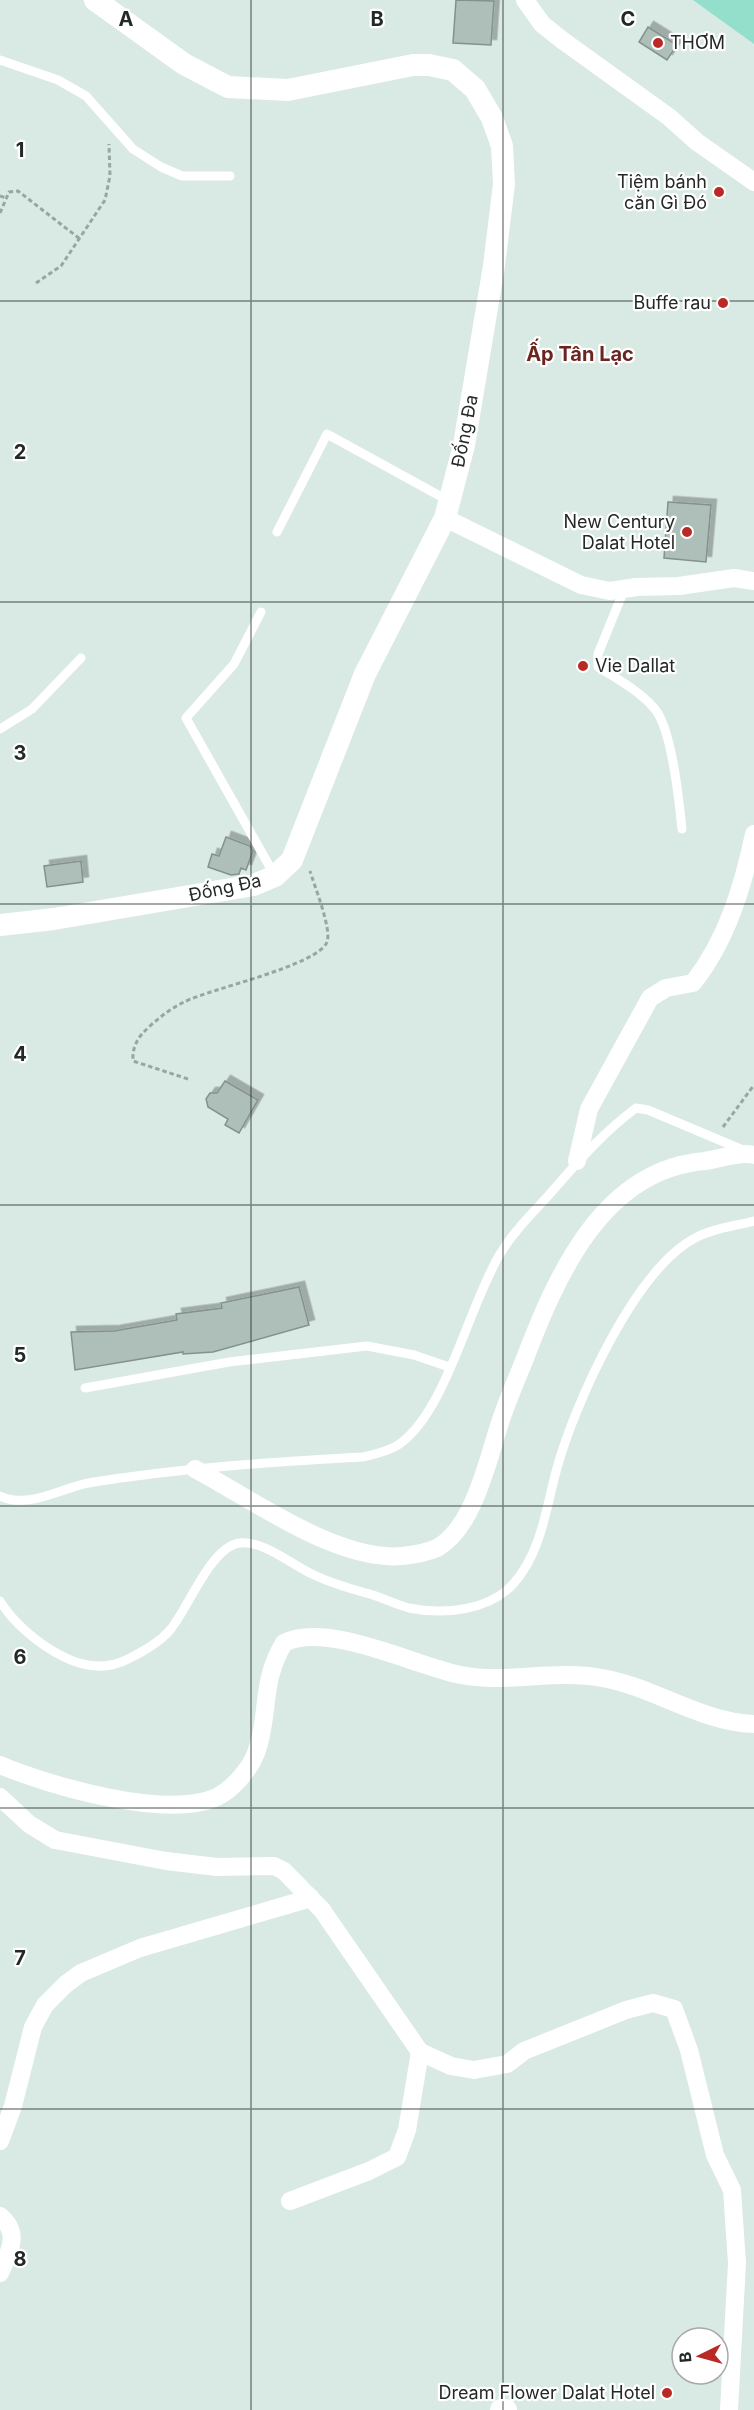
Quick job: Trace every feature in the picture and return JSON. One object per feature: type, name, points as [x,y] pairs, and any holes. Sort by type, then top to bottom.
[{"type":"street","name":"Đống Đa","points":[[0,925],[54,919],[254,885],[275,876],[295,854],[364,674],[447,509],[464,445],[494,266],[504,184],[502,146],[492,118],[475,88],[453,70],[429,65],[413,65],[288,90],[228,87],[184,64],[95,0]]},
{"type":"street","points":[[525,0],[542,24],[754,182]]},
{"type":"street","points":[[447,509],[580,585],[610,591],[679,586],[734,578],[754,581]]},
{"type":"street","points":[[577,1161],[589,1109],[650,998],[666,988],[693,982],[721,938],[746,872],[754,834]]},
{"type":"street","points":[[195,1469],[270,1514],[351,1549],[400,1556],[438,1547],[468,1513],[545,1307],[558,1278],[588,1234],[613,1204],[634,1185],[657,1173],[688,1162],[752,1154]]},
{"type":"street","points":[[0,1765],[70,1790],[122,1800],[186,1804],[215,1798],[234,1785],[256,1754],[265,1693],[274,1662],[284,1643],[297,1638],[326,1639],[363,1645],[440,1670],[482,1678],[580,1675],[602,1678],[638,1687],[714,1717],[731,1722],[754,1724]]},
{"type":"street","points":[[0,1797],[29,1824],[55,1840],[166,1861],[217,1867],[274,1866],[284,1871],[311,1898],[345,1941],[420,2052],[451,2066],[474,2070],[507,2064],[524,2051],[626,2010],[653,2003],[674,2009],[689,2050],[715,2155],[732,2190],[737,2263],[729,2410]]},
{"type":"street","points":[[0,2141],[13,2106],[33,2027],[45,2005],[66,1984],[88,1969],[140,1948],[311,1898]]},
{"type":"street","points":[[290,2201],[369,2171],[397,2157],[407,2130],[420,2052]]},
{"type":"street","points":[[0,2216],[8,2223],[13,2241],[0,2273]]},
{"type":"street","points":[[501,2410],[506,2410]]},
{"type":"lane","points":[[0,60],[58,80],[86,96],[133,149],[161,167],[182,176],[230,176]]},
{"type":"lane","points":[[277,532],[327,434],[447,509]]},
{"type":"lane","points":[[624,590],[598,654],[598,667],[639,693],[657,710],[669,744],[678,783],[682,829]]},
{"type":"lane","points":[[261,612],[234,664],[186,718],[275,876]]},
{"type":"lane","points":[[0,729],[32,709],[81,658]]},
{"type":"lane","points":[[0,1496],[23,1502],[85,1484],[195,1469],[363,1457],[385,1452],[399,1445],[429,1413],[501,1253],[523,1221],[577,1161],[636,1108],[648,1110],[752,1154]]},
{"type":"lane","points":[[0,1601],[6,1611],[38,1640],[78,1664],[95,1667],[123,1662],[160,1640],[170,1630],[198,1584],[225,1549],[236,1544],[248,1543],[265,1548],[332,1583],[407,1607],[436,1611],[486,1603],[505,1592],[528,1563],[541,1532],[560,1457],[573,1424],[596,1373],[640,1291],[677,1250],[697,1236],[754,1221]]},
{"type":"lane","points":[[85,1388],[229,1362],[367,1346],[414,1355],[449,1366]]},
{"type":"path","points":[[36,283],[61,266],[105,200],[110,176],[108,121]]},
{"type":"path","points":[[0,213],[9,192],[18,191],[80,239]]},
{"type":"path","points":[[0,196],[6,198]]},
{"type":"path","points":[[188,1079],[133,1061],[132,1052],[136,1040],[145,1030],[162,1015],[185,1002],[294,965],[320,951],[327,943],[327,928],[310,871],[295,854]]},
{"type":"path","points":[[714,1138],[754,1085]]},
{"type":"green space","points":[[693,0],[754,0],[754,44]]},
{"type":"building","points":[[456,0],[494,1],[491,45],[453,43]]},
{"type":"building","name":"THƠM","points":[[648,27],[677,45],[667,60],[639,42]]},
{"type":"building","name":"New Century Dalat Hotel","points":[[668,502],[711,505],[706,562],[664,558]]},
{"type":"building","points":[[226,837],[250,846],[253,851],[246,870],[241,868],[239,874],[231,875],[208,867],[212,854],[219,856]]},
{"type":"building","points":[[81,861],[83,882],[47,887],[44,866]]},
{"type":"building","points":[[225,1081],[258,1100],[239,1133],[225,1125],[228,1119],[208,1107],[206,1099],[210,1093],[217,1093]]},
{"type":"building","points":[[299,1287],[309,1325],[213,1352],[183,1354],[183,1352],[75,1370],[71,1332],[114,1331],[177,1320],[176,1314],[222,1308],[221,1303]]},
{"type":"place","name":"THƠM","points":[[658,43]]},
{"type":"place","name":"Tiệm bánh căn Gì Đó","points":[[719,192]]},
{"type":"place","name":"Buffe rau","points":[[723,303]]},
{"type":"place","name":"New Century Dalat Hotel","points":[[687,532]]},
{"type":"place","name":"Vie Dallat","points":[[583,666]]},
{"type":"place","name":"Dream Flower Dalat Hotel","points":[[667,2393]]},
{"type":"district","name":"Ấp Tân Lạc","points":[[580,354]]}]
